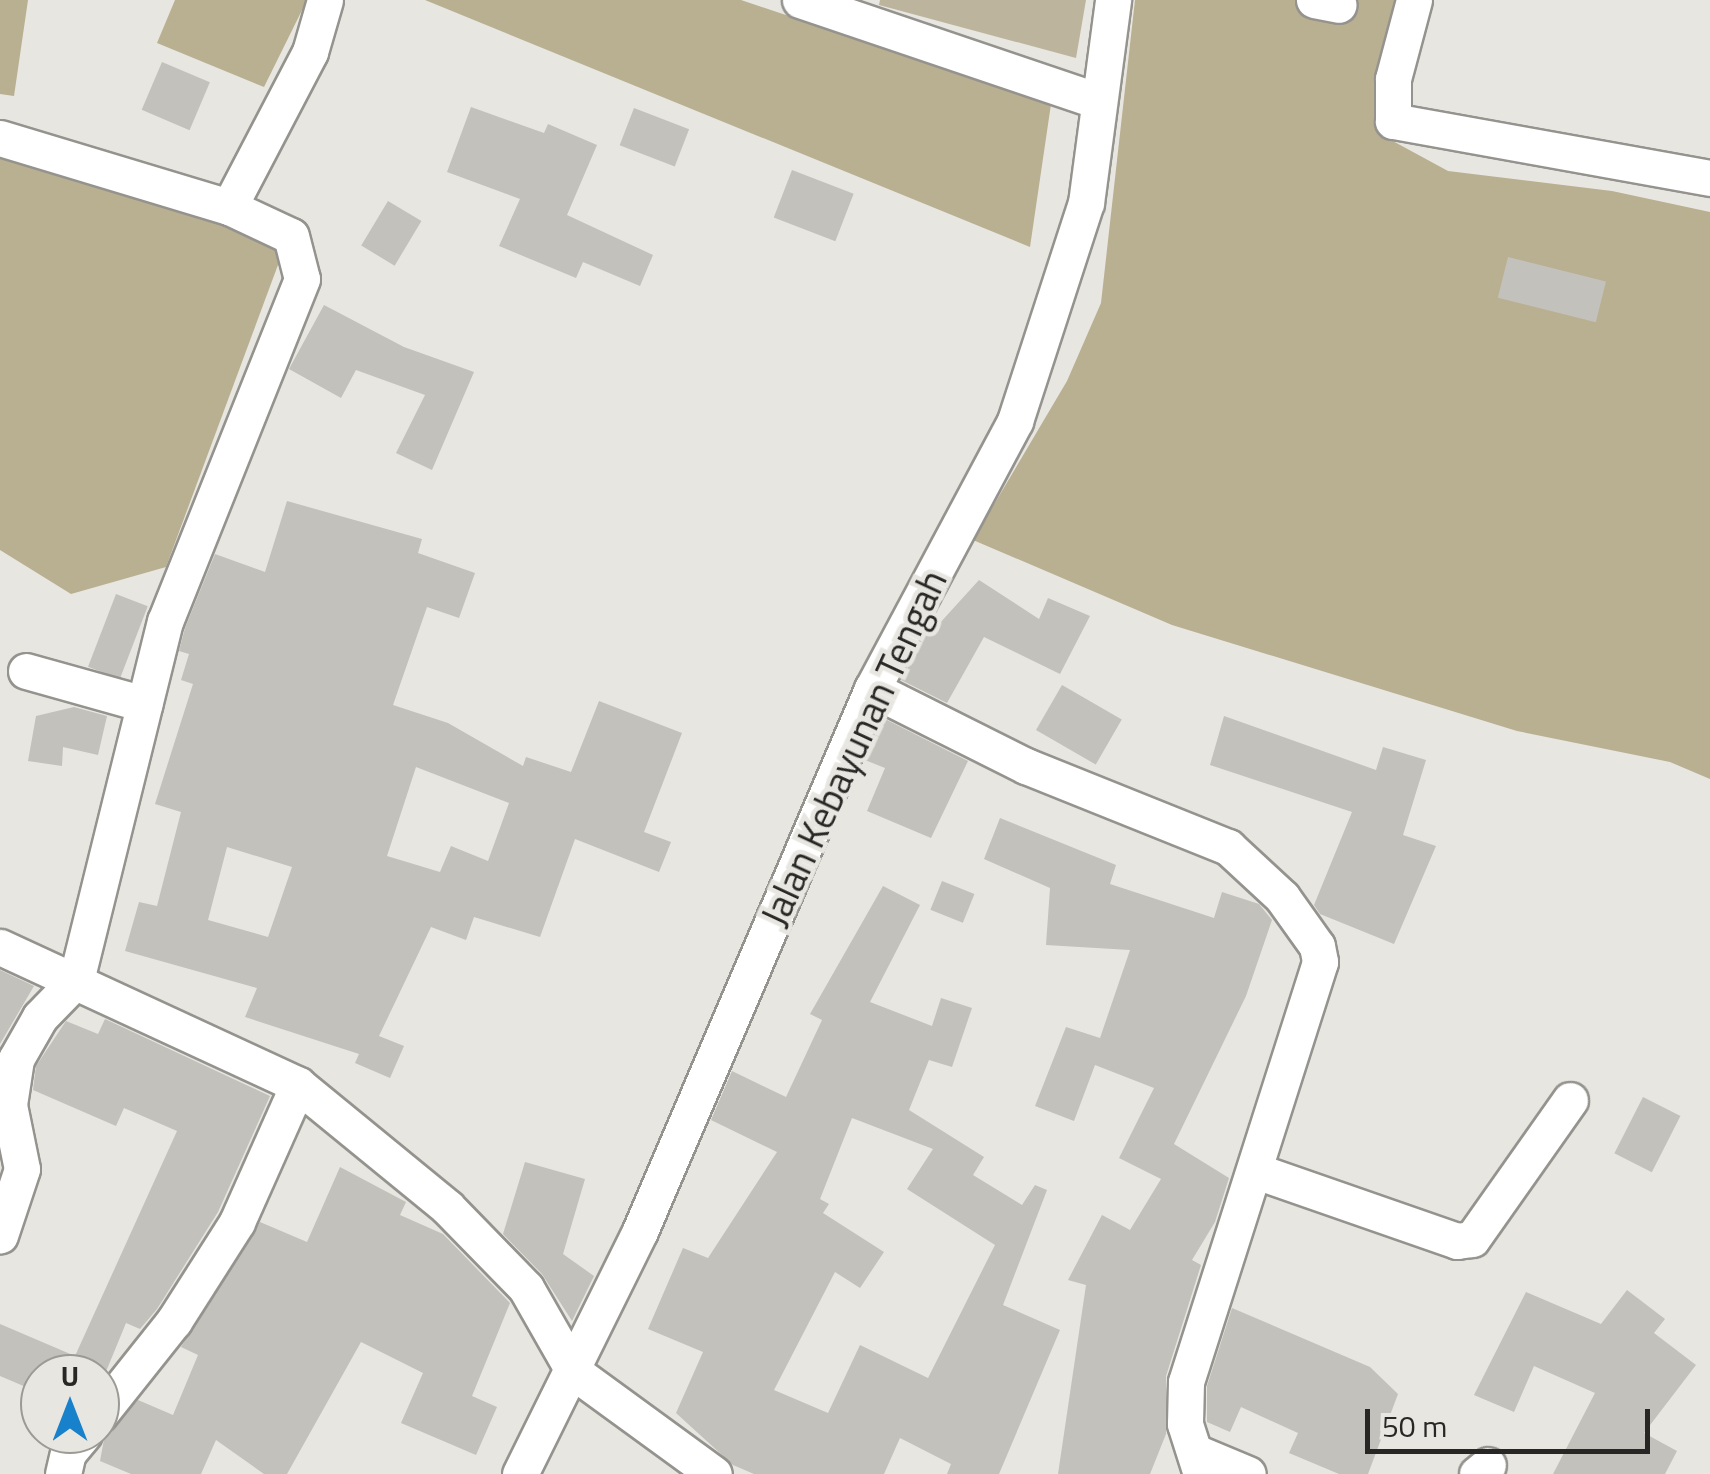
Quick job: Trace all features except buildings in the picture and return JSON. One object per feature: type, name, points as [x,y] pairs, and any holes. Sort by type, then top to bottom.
[{"type":"street","points":[[230,207],[310,52],[326,0]]},
{"type":"street","points":[[800,0],[1098,101]]},
{"type":"street","name":"Jalan Kebayunan Tengah","points":[[520,1474],[574,1372],[872,689],[1015,421],[1086,203],[1113,0]]},
{"type":"street","points":[[1414,0],[1392,79],[1393,121],[1710,178]]},
{"type":"street","points":[[0,138],[230,207],[292,236],[302,279],[165,621],[76,980],[40,1018],[16,1058],[9,1106],[22,1169],[0,1235]]},
{"type":"street","points":[[26,671],[144,704]]},
{"type":"street","points":[[872,689],[1026,766],[1228,847],[1308,927],[1320,962],[1186,1382],[1185,1424],[1198,1463],[1248,1474]]},
{"type":"street","points":[[0,947],[298,1085],[447,1207],[526,1288],[574,1372],[714,1474]]},
{"type":"street","points":[[120,1389],[174,1321],[237,1222],[298,1085]]},
{"type":"street","points":[[1256,1170],[1464,1242],[1488,1225],[1570,1100]]},
{"type":"shaded area","points":[[0,0],[28,0],[14,96],[0,94]]},
{"type":"shaded area","points":[[175,0],[307,0],[264,87],[157,43]]},
{"type":"shaded area","points":[[425,0],[741,0],[1051,104],[1030,247]]},
{"type":"shaded area","points":[[880,0],[1086,0],[1076,58],[879,5]]},
{"type":"shaded area","points":[[1135,0],[1406,0],[1378,133],[1448,171],[1612,191],[1710,212],[1710,779],[1670,762],[1517,731],[1172,625],[973,540],[1067,381],[1101,303]]},
{"type":"shaded area","points":[[0,145],[77,164],[285,246],[166,567],[71,594],[0,550]]}]
